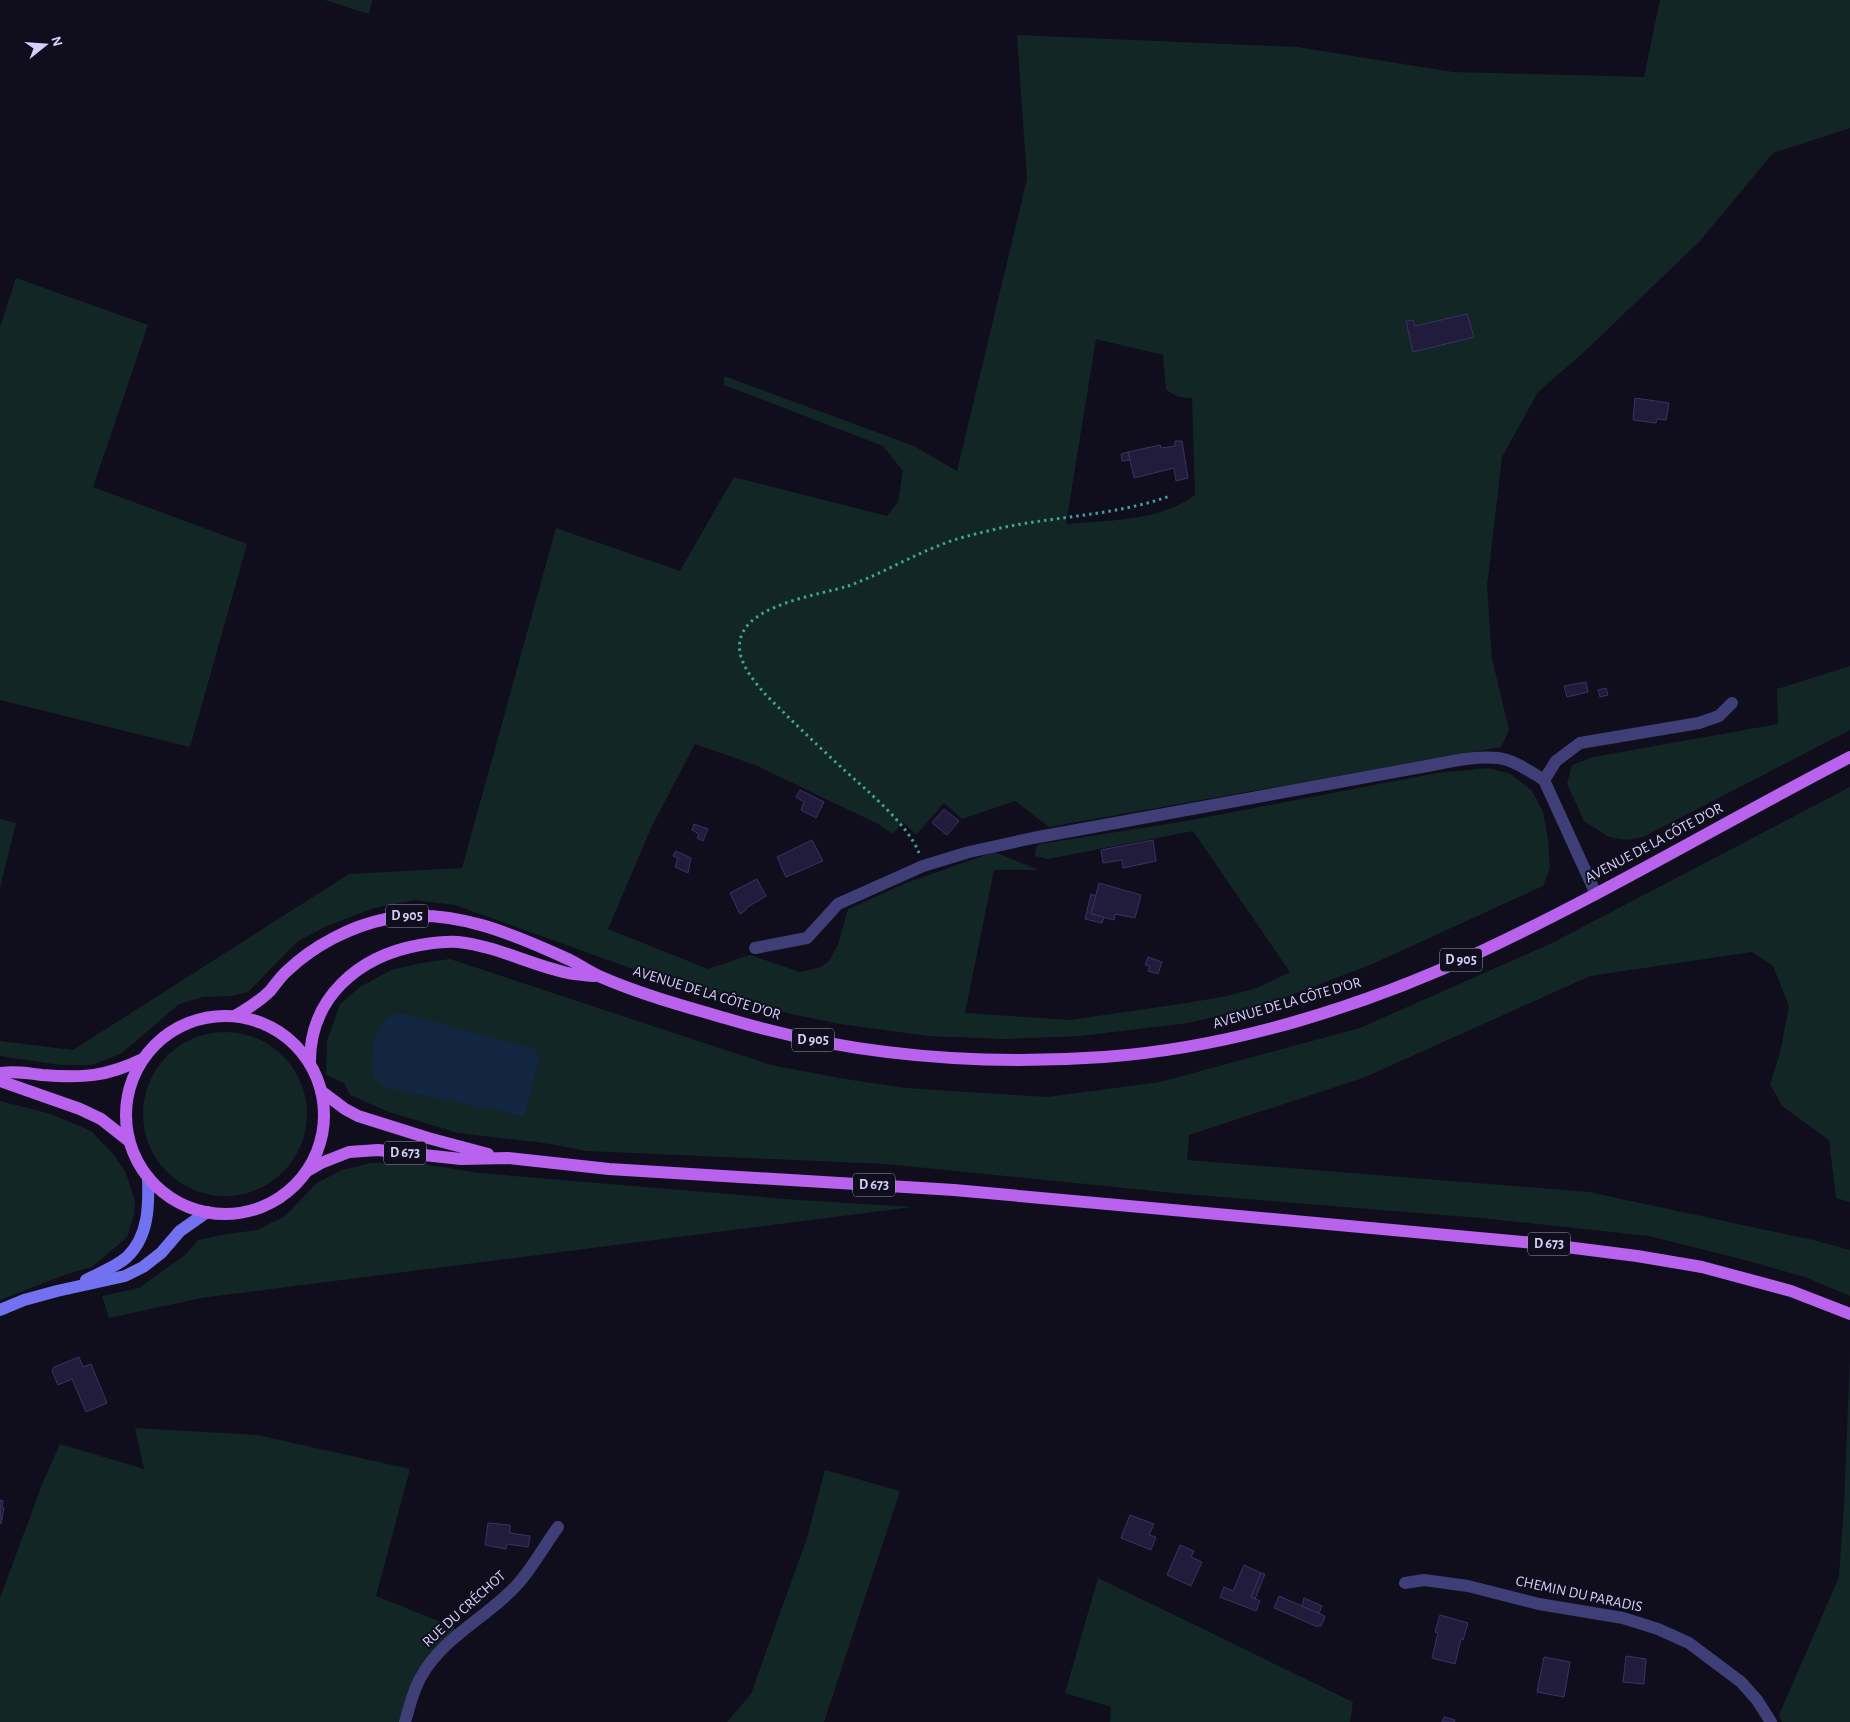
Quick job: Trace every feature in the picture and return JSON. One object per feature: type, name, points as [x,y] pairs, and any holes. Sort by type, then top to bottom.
[{"type":"main road","name":"AVENUE DE LA CÔTE D'OR","points":[[234,1016],[252,1006],[268,992],[285,972],[311,952],[344,933],[388,918],[437,916],[477,924],[520,939],[573,962],[599,976],[728,1019],[790,1036],[843,1046],[966,1059],[1036,1060],[1108,1057],[1180,1048],[1240,1036],[1346,1006],[1479,952],[1596,894],[1850,757]]},
{"type":"main road","name":"AVENUE DE LA CÔTE D'OR","points":[[310,1064],[310,1051],[320,1012],[332,995],[345,979],[361,967],[404,948],[457,942],[484,947],[569,974],[599,976]]},
{"type":"main road","points":[[213,1016],[234,1016],[248,1018],[273,1028],[294,1044],[310,1064],[321,1090],[324,1112],[323,1132],[319,1146],[307,1171],[296,1184],[284,1195],[255,1209],[232,1214],[194,1209],[174,1200],[157,1187],[148,1177],[134,1154],[126,1124],[126,1107],[129,1090],[135,1074],[143,1059],[156,1043],[173,1030],[193,1021],[213,1016]]},
{"type":"main road","points":[[0,1072],[13,1071],[68,1077],[87,1077],[106,1074],[143,1059]]},
{"type":"main road","points":[[0,1082],[80,1108],[101,1119],[130,1141]]},
{"type":"main road","name":"D 673","points":[[321,1090],[345,1109],[358,1116],[428,1138],[508,1158]]},
{"type":"main road","name":"D 673","points":[[307,1171],[348,1152],[363,1150],[461,1159],[508,1158],[609,1169],[954,1190],[1569,1247],[1637,1256],[1732,1274],[1791,1291],[1850,1314]]},
{"type":"main road","points":[[73,1287],[118,1264],[134,1249],[146,1225],[148,1177]]},
{"type":"main road","points":[[0,1310],[24,1300],[125,1276],[134,1272],[161,1253],[180,1231],[208,1212]]},
{"type":"street","points":[[1544,780],[1556,761],[1580,743],[1604,737],[1699,723],[1719,716],[1732,704]]},
{"type":"street","points":[[755,948],[807,938],[838,904],[923,866],[969,852],[1033,838],[1470,759],[1499,758],[1524,768],[1544,780],[1596,894]]},
{"type":"street","name":"RUE DU CRÉCHOT","points":[[405,1722],[413,1694],[431,1660],[456,1635],[488,1612],[517,1585],[558,1527]]},
{"type":"street","name":"CHEMIN DU PARADIS","points":[[1405,1583],[1424,1580],[1468,1586],[1539,1604],[1623,1618],[1658,1629],[1688,1643],[1741,1682],[1757,1700],[1771,1722]]},
{"type":"path","points":[[923,866],[917,847],[904,828],[766,695],[751,678],[743,663],[740,645],[743,632],[754,619],[770,608],[863,580],[921,553],[957,539],[1039,521],[1134,508],[1170,496]]},
{"type":"green space","points":[[325,0],[372,0],[369,14]]},
{"type":"green space","points":[[1660,0],[1850,0],[1850,128],[1773,153],[1699,242],[1583,353],[1538,392],[1502,457],[1487,586],[1492,659],[1509,730],[1501,747],[1049,827],[1015,801],[962,819],[944,803],[916,835],[903,822],[893,834],[878,824],[755,765],[695,744],[652,826],[608,929],[708,969],[750,955],[800,972],[821,967],[829,961],[838,945],[848,909],[906,883],[994,852],[1039,870],[994,870],[965,1013],[1070,1020],[1227,996],[1257,988],[1290,972],[1193,831],[1048,859],[1035,856],[1036,847],[1040,844],[1186,821],[1437,773],[1488,768],[1511,774],[1532,791],[1543,812],[1550,868],[1543,886],[1370,965],[1265,1005],[1188,1023],[1080,1036],[1006,1039],[928,1036],[840,1024],[767,1009],[630,968],[455,905],[415,900],[374,908],[327,926],[298,941],[248,992],[232,996],[203,997],[179,1004],[122,1053],[110,1058],[91,1065],[60,1065],[0,1056],[0,1041],[73,1050],[349,874],[462,868],[556,528],[680,571],[734,477],[887,516],[898,502],[903,471],[883,446],[724,385],[724,376],[914,446],[957,471],[1027,179],[1017,35],[1297,47],[1453,72],[1644,77]],"holes":[[[1096,339],[1163,355],[1166,390],[1178,397],[1192,398],[1195,495],[1181,504],[1150,515],[1066,524]]]},
{"type":"green space","points":[[16,278],[148,325],[93,487],[247,544],[190,747],[0,700],[0,327]]},
{"type":"green space","points":[[1850,666],[1850,730],[1643,837],[1627,840],[1609,837],[1584,821],[1567,784],[1572,765],[1593,757],[1778,724],[1777,689]]},
{"type":"green space","points":[[1850,787],[1850,1202],[1836,1198],[1829,1140],[1782,1106],[1770,1084],[1780,1053],[1789,1006],[1773,966],[1752,952],[1590,976],[1363,1078],[1189,1135],[1187,1160],[1589,1192],[1813,1240],[1850,1250],[1850,1296],[1805,1277],[1649,1236],[1481,1218],[1184,1194],[886,1164],[587,1151],[544,1143],[458,1133],[389,1112],[350,1095],[344,1083],[326,1075],[327,1041],[340,1004],[360,987],[391,970],[450,959],[771,1065],[845,1079],[906,1088],[1047,1097],[1160,1082],[1360,1028],[1552,943]]},
{"type":"green space","points":[[0,819],[16,823],[0,888]]},
{"type":"green space","points":[[233,1032],[249,1035],[264,1041],[289,1062],[298,1075],[304,1090],[307,1114],[306,1130],[298,1153],[277,1178],[264,1187],[249,1193],[217,1196],[201,1193],[179,1183],[156,1160],[144,1130],[143,1106],[146,1090],[156,1068],[179,1045],[209,1033]]},
{"type":"green space","points":[[0,1101],[51,1114],[91,1131],[113,1154],[126,1173],[135,1201],[134,1215],[127,1237],[92,1267],[67,1274],[0,1300]]},
{"type":"green space","points":[[412,1162],[479,1173],[798,1200],[912,1207],[201,1298],[109,1318],[102,1296],[139,1288],[185,1255],[198,1240],[257,1230],[285,1216],[317,1183],[342,1170],[370,1163]]},
{"type":"green space","points":[[1850,1356],[1850,1722],[1782,1722],[1779,1715],[1839,1577]]},
{"type":"green space","points":[[135,1428],[257,1435],[410,1469],[376,1596],[451,1626],[457,1631],[417,1670],[403,1722],[0,1722],[0,1598],[43,1482],[60,1444],[144,1469]]},
{"type":"green space","points":[[825,1470],[900,1491],[824,1722],[727,1722],[751,1694],[807,1538]]},
{"type":"green space","points":[[1098,1578],[1353,1702],[1350,1722],[1110,1722],[1111,1707],[1065,1693]]},
{"type":"water","points":[[405,1014],[535,1049],[540,1057],[524,1116],[388,1088],[374,1078],[372,1062],[377,1033],[386,1019],[393,1015]]},
{"type":"building","points":[[1467,314],[1474,337],[1413,352],[1406,321],[1413,320],[1415,326]]},
{"type":"building","points":[[1635,398],[1669,403],[1666,420],[1657,419],[1656,423],[1633,420]]},
{"type":"building","points":[[1175,441],[1182,441],[1188,478],[1176,481],[1174,468],[1134,478],[1128,452],[1160,445],[1161,448],[1175,446]]},
{"type":"building","points":[[1128,452],[1130,460],[1122,461],[1121,454]]},
{"type":"building","points":[[1586,682],[1588,692],[1567,697],[1564,686]]},
{"type":"building","points":[[1606,688],[1608,695],[1600,697],[1598,690]]},
{"type":"building","points":[[800,790],[824,802],[816,818],[801,810],[804,802],[796,797]]},
{"type":"building","points":[[944,809],[959,821],[947,835],[932,823]]},
{"type":"building","points":[[694,824],[708,829],[703,841],[697,838],[699,834],[692,830]]},
{"type":"building","points":[[812,840],[823,861],[786,877],[777,857]]},
{"type":"building","points":[[1153,840],[1156,861],[1123,868],[1122,860],[1103,863],[1101,850]]},
{"type":"building","points":[[676,851],[691,858],[688,873],[675,867],[678,858],[673,856]]},
{"type":"building","points":[[757,879],[766,896],[746,908],[740,914],[730,893]]},
{"type":"building","points":[[1099,883],[1141,895],[1135,918],[1115,914],[1114,920],[1091,914]]},
{"type":"building","points":[[1091,894],[1096,896],[1091,914],[1104,917],[1102,923],[1085,919]]},
{"type":"building","points":[[1148,957],[1162,962],[1158,974],[1148,971],[1150,966],[1145,965]]},
{"type":"building","points":[[79,1357],[83,1367],[91,1364],[107,1403],[86,1412],[72,1379],[58,1385],[52,1371],[54,1367]]},
{"type":"building","points":[[0,1500],[3,1501],[2,1508],[4,1508],[1,1524]]},
{"type":"building","points":[[1130,1515],[1154,1524],[1149,1535],[1156,1537],[1151,1550],[1121,1538]]},
{"type":"building","points":[[488,1523],[510,1525],[510,1533],[530,1536],[528,1547],[507,1544],[506,1549],[485,1545]]},
{"type":"building","points":[[1180,1545],[1194,1551],[1191,1557],[1202,1562],[1191,1586],[1167,1575]]},
{"type":"building","points":[[1244,1565],[1261,1573],[1251,1597],[1260,1601],[1256,1611],[1220,1597],[1224,1587],[1233,1591]]},
{"type":"building","points":[[1261,1573],[1265,1574],[1255,1599],[1251,1597]]},
{"type":"building","points":[[1279,1596],[1323,1615],[1325,1617],[1321,1626],[1318,1625],[1318,1627],[1274,1608]]},
{"type":"building","points":[[1304,1598],[1322,1606],[1319,1613],[1302,1606]]},
{"type":"building","points":[[1440,1615],[1468,1623],[1463,1640],[1461,1639],[1455,1664],[1432,1658],[1438,1633],[1435,1632]]},
{"type":"building","points":[[1626,1656],[1646,1659],[1644,1684],[1623,1682]]},
{"type":"building","points":[[1544,1657],[1570,1662],[1564,1697],[1537,1692]]},
{"type":"building","points":[[1444,1717],[1455,1720],[1454,1722],[1442,1722]]}]
